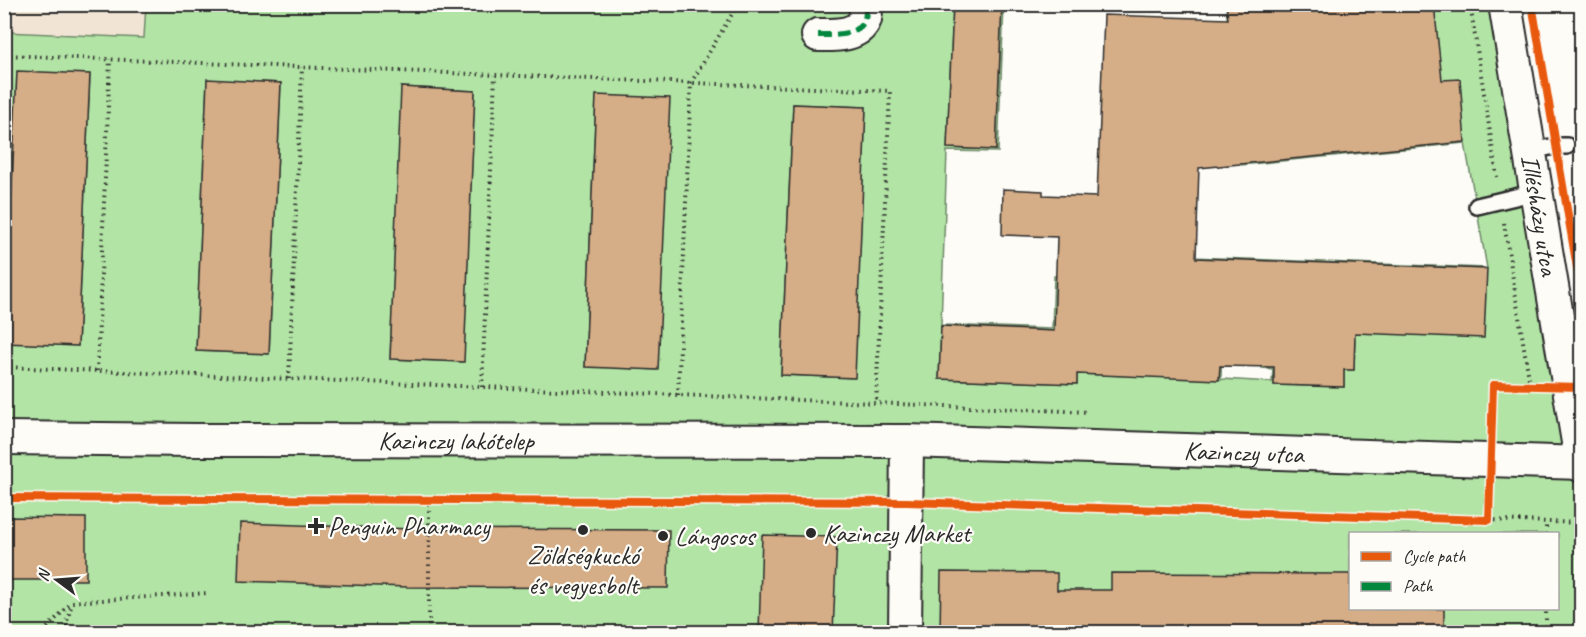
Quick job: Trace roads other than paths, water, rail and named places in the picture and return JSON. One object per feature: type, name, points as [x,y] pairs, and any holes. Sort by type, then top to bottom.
[{"type":"street","points":[[818,35],[839,35],[854,31],[865,20],[866,4]]},
{"type":"street","name":"Illésházy utca","points":[[1505,4],[1581,464]]},
{"type":"street","name":"Kazinczy lakótelep","points":[[4,438],[907,441]]},
{"type":"street","points":[[905,633],[907,441]]},
{"type":"street","name":"Kazinczy utca","points":[[907,441],[1581,464]]},
{"type":"lane","points":[[1528,151],[1567,146]]},
{"type":"lane","points":[[1477,206],[1536,192]]},
{"type":"place","name":"Penguin Pharmacy","points":[[316,526]]},
{"type":"place","name":"Zöldségkuckó és vegyesbolt","points":[[583,530]]},
{"type":"place","name":"Kazinczy Market","points":[[811,533]]},
{"type":"place","name":"Lángosos","points":[[663,536]]}]
